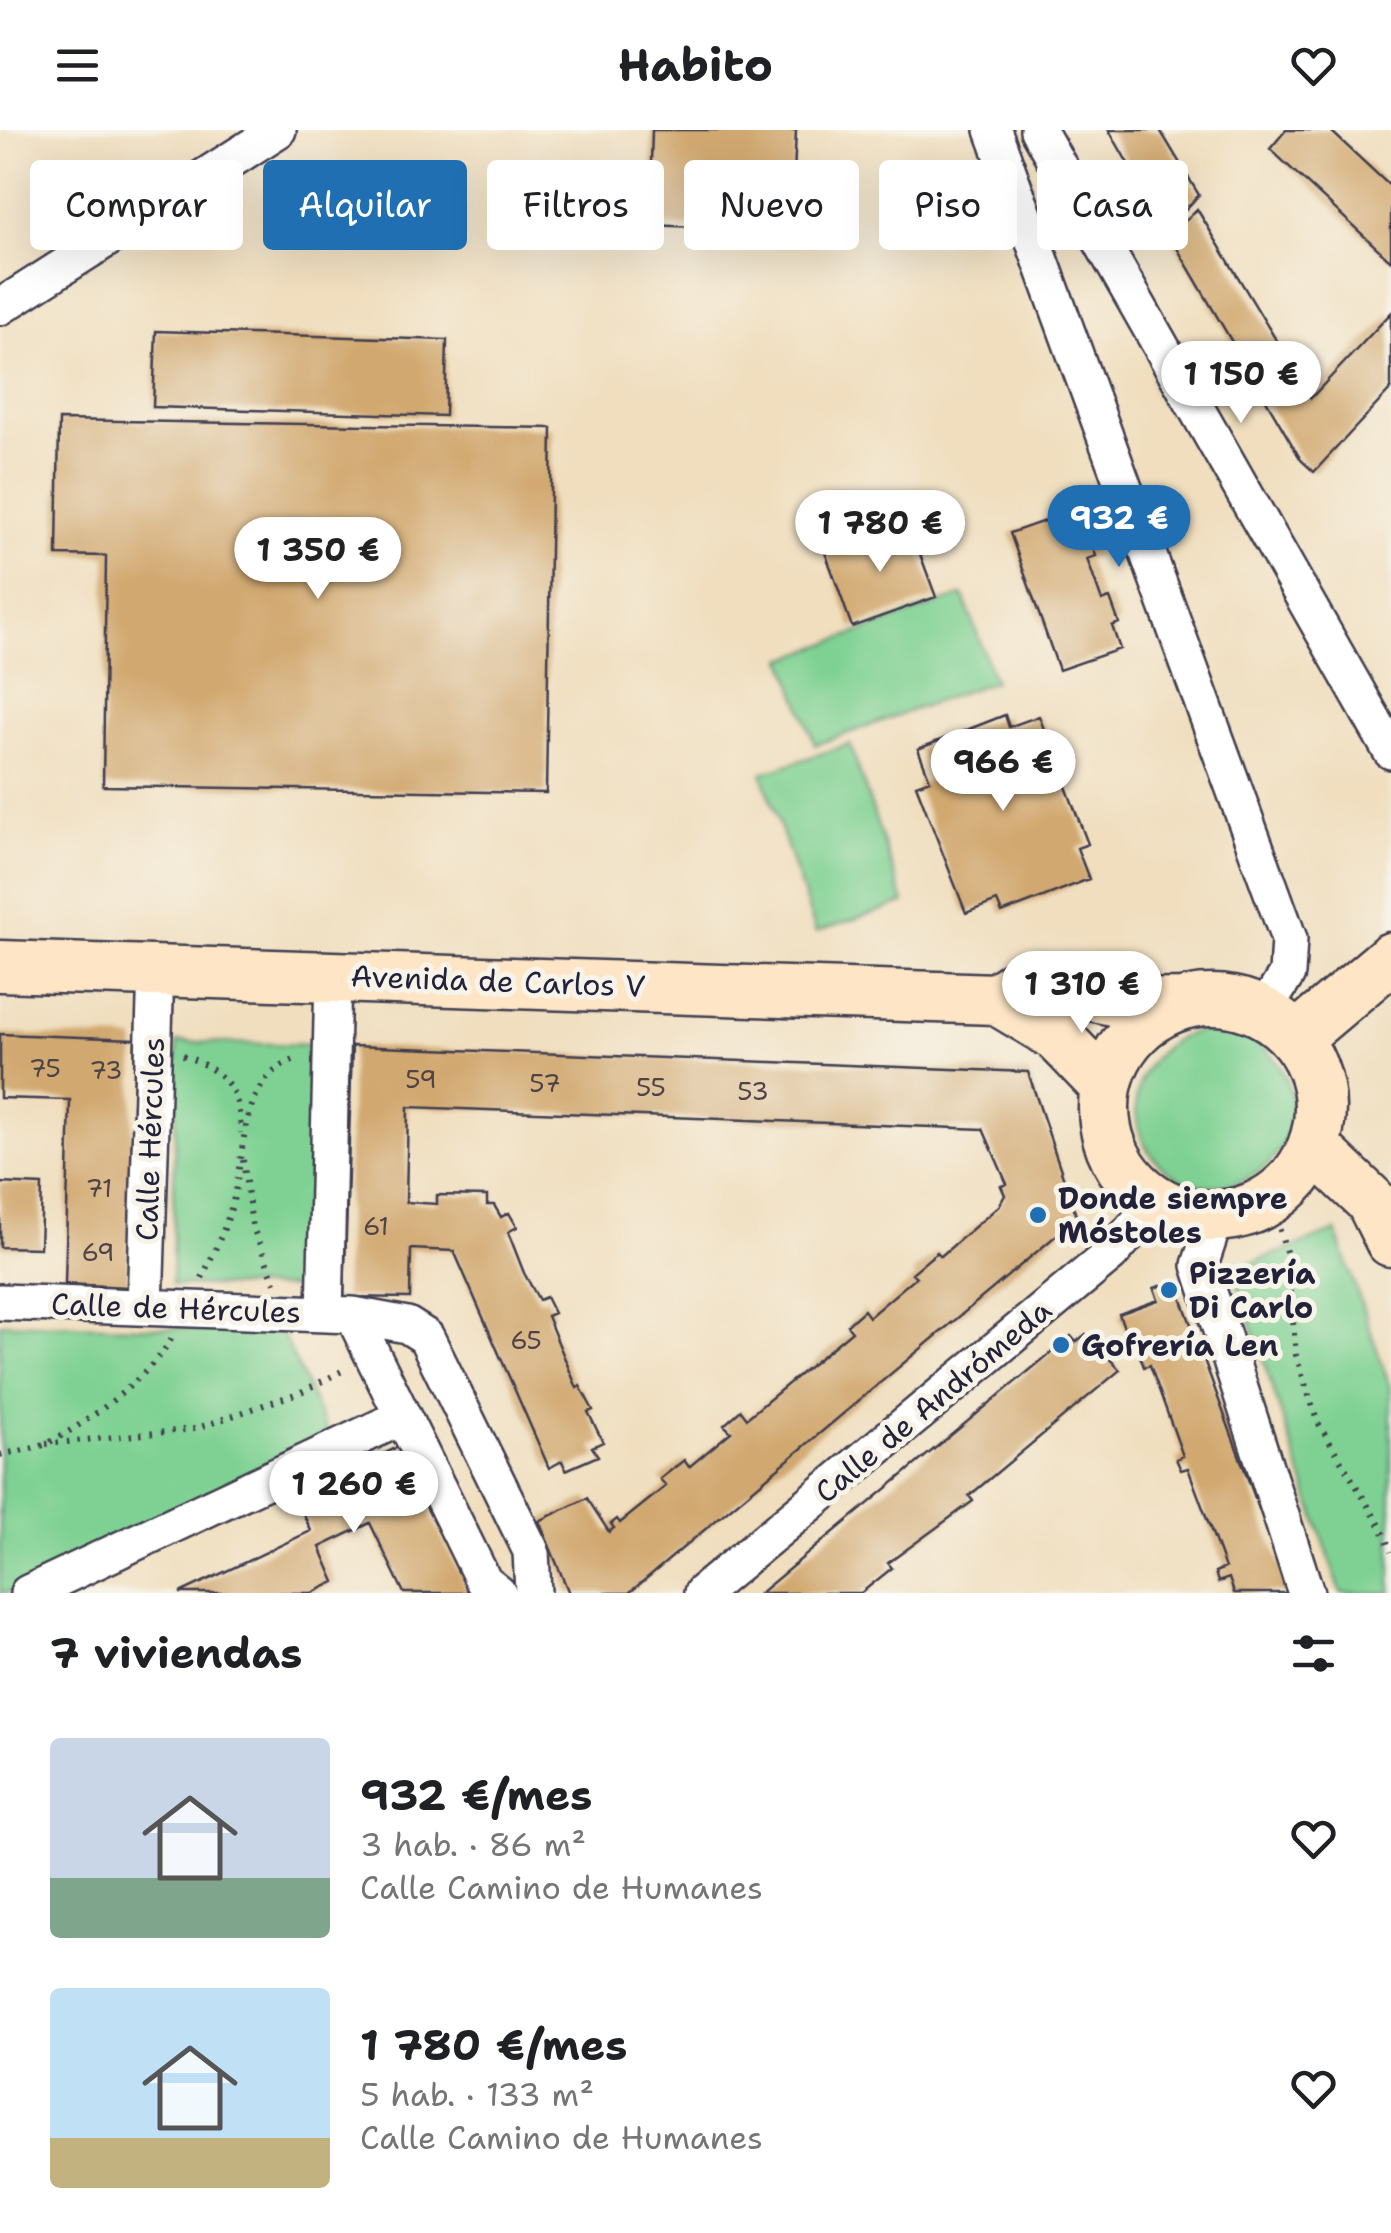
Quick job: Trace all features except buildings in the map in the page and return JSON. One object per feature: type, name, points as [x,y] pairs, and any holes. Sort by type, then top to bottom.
[{"type":"street","points":[[0,307],[278,130]]},
{"type":"street","points":[[993,130],[1289,938],[1279,1025]]},
{"type":"street","points":[[1038,130],[1391,751]]},
{"type":"street","points":[[1279,1025],[1391,958]]},
{"type":"street","name":"Avenida de Carlos V","points":[[0,966],[996,998],[1056,1035],[1105,1086]]},
{"type":"street","name":"Calle Hércules","points":[[145,1307],[156,970]]},
{"type":"street","points":[[333,976],[331,1055],[339,1314],[372,1356],[484,1582],[498,1593]]},
{"type":"street","name":"Avenida de Carlos V","points":[[996,998],[1018,984],[1042,984],[1135,1006],[1181,1004]]},
{"type":"street","points":[[1236,1003],[1279,1025],[1310,1061],[1319,1087],[1321,1114],[1314,1148],[1297,1177],[1271,1200],[1245,1212],[1216,1217],[1187,1214],[1156,1202],[1130,1180],[1112,1152],[1104,1120],[1105,1086],[1117,1055],[1134,1033],[1181,1004],[1236,1003]]},
{"type":"street","points":[[1314,1148],[1371,1200],[1391,1241]]},
{"type":"street","name":"Calle de Andrómeda","points":[[702,1593],[1111,1254],[1156,1202]]},
{"type":"street","points":[[1216,1217],[1200,1265],[1306,1593]]},
{"type":"street","name":"Calle de Hércules","points":[[0,1302],[339,1314],[407,1325],[426,1337],[531,1551],[533,1593]]},
{"type":"street","points":[[28,1593],[402,1417]]},
{"type":"path","points":[[153,1050],[174,1051],[215,1068],[239,1098],[252,1225],[287,1312]]},
{"type":"path","points":[[44,1444],[119,1394],[160,1358],[189,1309],[231,1208],[252,1099],[282,1063],[312,1054],[331,1055]]},
{"type":"path","points":[[1271,1200],[1287,1255],[1296,1354],[1317,1422],[1382,1526],[1391,1552]]},
{"type":"path","points":[[0,1455],[44,1444],[196,1429],[301,1392],[372,1356]]},
{"type":"green space","points":[[963,595],[994,681],[815,745],[784,659]]},
{"type":"green space","points":[[850,744],[904,903],[816,932],[762,773]]},
{"type":"green space","points":[[1214,1030],[1244,1036],[1269,1053],[1286,1078],[1292,1108],[1286,1138],[1269,1163],[1244,1180],[1214,1186],[1184,1180],[1159,1163],[1142,1138],[1136,1108],[1142,1078],[1159,1053],[1184,1036]]},
{"type":"green space","points":[[177,1042],[316,1045],[311,1288],[172,1285]]},
{"type":"green space","points":[[1336,1231],[1391,1390],[1391,1593],[1341,1593],[1233,1270]]},
{"type":"green space","points":[[0,1323],[281,1331],[332,1442],[13,1593],[0,1593]]},
{"type":"place","name":"Donde siempre Móstoles","points":[[1038,1215]]},
{"type":"place","name":"Pizzería Di Carlo","points":[[1169,1290]]},
{"type":"place","name":"Gofrería Len","points":[[1061,1345]]}]
